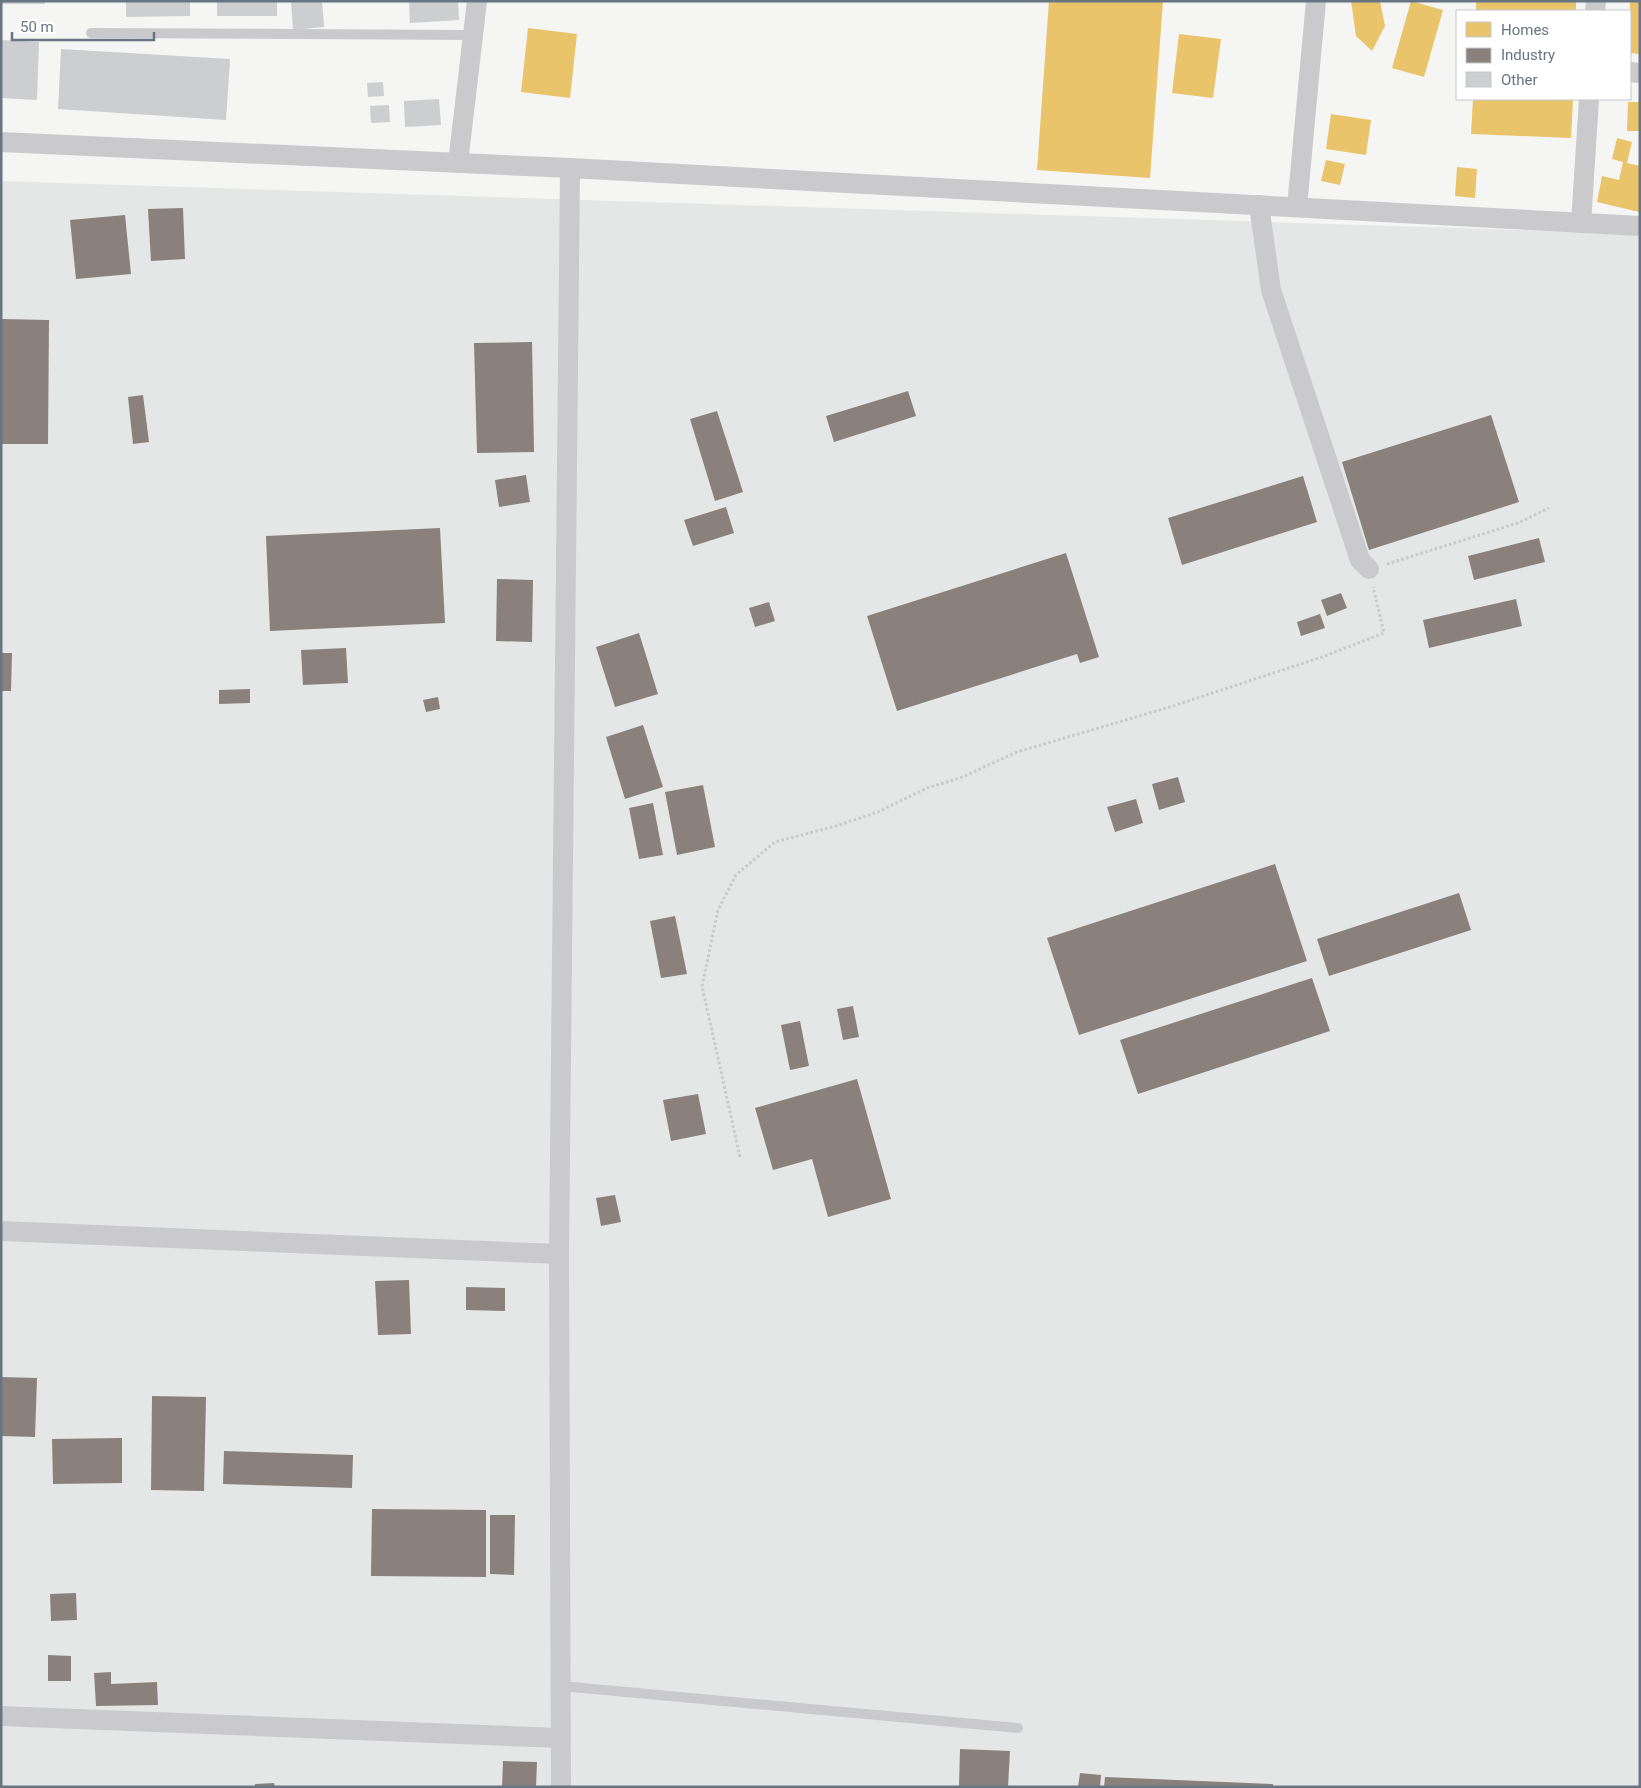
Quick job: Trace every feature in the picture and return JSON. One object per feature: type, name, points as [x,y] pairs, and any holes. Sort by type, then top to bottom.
[{"type":"street","points":[[458,163],[477,1]]},
{"type":"street","points":[[1297,208],[1316,1]]},
{"type":"street","points":[[1581,223],[1590,100]]},
{"type":"street","points":[[1,142],[570,168],[1640,226]]},
{"type":"street","points":[[560,1787],[559,1254],[570,168]]},
{"type":"street","points":[[1259,205],[1271,290],[1360,560],[1369,569]]},
{"type":"street","points":[[1,1231],[559,1254]]},
{"type":"street","points":[[1,1716],[560,1738]]},
{"type":"lane","points":[[92,32],[473,35]]},
{"type":"lane","points":[[560,1686],[1018,1728]]},
{"type":"path","points":[[740,1157],[702,986],[718,910],[736,875],[775,842],[836,826],[878,812],[927,788],[960,778],[1017,752],[1170,707],[1322,657],[1384,633],[1369,569],[1518,523],[1549,508]]},
{"type":"shaded area","points":[[1,181],[1640,234],[1640,1787],[1,1787]]},
{"type":"building: Homes","points":[[1049,1],[1163,1],[1150,178],[1037,170]]},
{"type":"building: Homes","points":[[1351,1],[1380,1],[1385,26],[1372,51],[1356,36]]},
{"type":"building: Homes","points":[[1411,1],[1443,10],[1424,77],[1392,68]]},
{"type":"building: Homes","points":[[1476,1],[1576,1],[1576,10],[1476,10]]},
{"type":"building: Homes","points":[[1630,1],[1640,1],[1640,54],[1631,53]]},
{"type":"building: Homes","points":[[528,28],[577,34],[570,98],[521,92]]},
{"type":"building: Homes","points":[[1179,34],[1221,39],[1213,98],[1172,93]]},
{"type":"building: Homes","points":[[1473,100],[1573,100],[1571,138],[1471,134]]},
{"type":"building: Homes","points":[[1628,102],[1640,102],[1640,131],[1627,131]]},
{"type":"building: Homes","points":[[1331,114],[1371,120],[1366,155],[1326,149]]},
{"type":"building: Homes","points":[[1617,138],[1632,142],[1627,163],[1640,166],[1639,212],[1597,202],[1602,176],[1619,180],[1623,162],[1612,159]]},
{"type":"building: Homes","points":[[1326,160],[1345,164],[1340,185],[1321,181]]},
{"type":"building: Homes","points":[[1457,167],[1477,169],[1475,198],[1455,196]]},
{"type":"building: Industry","points":[[183,208],[185,259],[151,261],[148,209]]},
{"type":"building: Industry","points":[[125,215],[131,274],[76,279],[70,220]]},
{"type":"building: Industry","points":[[1,319],[49,320],[48,444],[1,444]]},
{"type":"building: Industry","points":[[532,342],[534,452],[477,453],[474,343]]},
{"type":"building: Industry","points":[[908,391],[916,416],[834,442],[826,416]]},
{"type":"building: Industry","points":[[143,395],[149,442],[133,444],[128,397]]},
{"type":"building: Industry","points":[[717,411],[743,492],[715,501],[690,419]]},
{"type":"building: Industry","points":[[1491,415],[1519,502],[1369,550],[1342,462]]},
{"type":"building: Industry","points":[[526,475],[530,502],[499,507],[495,480]]},
{"type":"building: Industry","points":[[1303,476],[1317,522],[1182,565],[1168,518]]},
{"type":"building: Industry","points":[[726,507],[734,533],[693,546],[684,520]]},
{"type":"building: Industry","points":[[440,528],[445,623],[270,631],[266,536]]},
{"type":"building: Industry","points":[[1539,538],[1545,562],[1474,580],[1468,556]]},
{"type":"building: Industry","points":[[1066,553],[1099,657],[1080,663],[1077,654],[897,711],[867,616]]},
{"type":"building: Industry","points":[[497,579],[533,580],[532,642],[496,641]]},
{"type":"building: Industry","points":[[1341,593],[1347,608],[1327,616],[1321,600]]},
{"type":"building: Industry","points":[[1516,599],[1522,626],[1429,648],[1423,620]]},
{"type":"building: Industry","points":[[769,602],[775,621],[755,627],[749,608]]},
{"type":"building: Industry","points":[[1320,614],[1325,628],[1301,636],[1297,622]]},
{"type":"building: Industry","points":[[639,633],[658,694],[615,707],[596,647]]},
{"type":"building: Industry","points":[[346,648],[348,683],[303,685],[301,650]]},
{"type":"building: Industry","points":[[1,653],[12,653],[11,691],[1,691]]},
{"type":"building: Industry","points":[[250,689],[250,703],[219,704],[219,690]]},
{"type":"building: Industry","points":[[438,697],[440,709],[426,712],[423,700]]},
{"type":"building: Industry","points":[[643,725],[663,787],[625,799],[606,737]]},
{"type":"building: Industry","points":[[1178,777],[1185,802],[1159,810],[1152,784]]},
{"type":"building: Industry","points":[[703,785],[715,847],[677,855],[665,792]]},
{"type":"building: Industry","points":[[1136,799],[1143,823],[1115,832],[1107,807]]},
{"type":"building: Industry","points":[[653,803],[663,855],[639,859],[629,808]]},
{"type":"building: Industry","points":[[1275,864],[1307,961],[1079,1035],[1047,938]]},
{"type":"building: Industry","points":[[1459,893],[1471,930],[1329,976],[1317,939]]},
{"type":"building: Industry","points":[[675,916],[687,974],[661,978],[650,921]]},
{"type":"building: Industry","points":[[1312,978],[1330,1031],[1138,1094],[1120,1040]]},
{"type":"building: Industry","points":[[853,1006],[859,1037],[843,1040],[837,1009]]},
{"type":"building: Industry","points":[[800,1021],[809,1066],[790,1070],[781,1025]]},
{"type":"building: Industry","points":[[857,1079],[891,1199],[828,1217],[812,1159],[773,1170],[755,1108]]},
{"type":"building: Industry","points":[[698,1094],[706,1134],[671,1141],[663,1100]]},
{"type":"building: Industry","points":[[615,1195],[621,1222],[601,1226],[596,1198]]},
{"type":"building: Industry","points":[[409,1280],[411,1334],[378,1335],[375,1281]]},
{"type":"building: Industry","points":[[466,1287],[505,1288],[505,1311],[466,1310]]},
{"type":"building: Industry","points":[[1,1377],[37,1378],[35,1437],[1,1436]]},
{"type":"building: Industry","points":[[152,1396],[206,1397],[204,1491],[151,1490]]},
{"type":"building: Industry","points":[[122,1438],[122,1483],[53,1484],[52,1439]]},
{"type":"building: Industry","points":[[224,1451],[353,1455],[352,1488],[223,1484]]},
{"type":"building: Industry","points":[[372,1509],[486,1510],[486,1577],[371,1576]]},
{"type":"building: Industry","points":[[490,1515],[515,1515],[514,1575],[490,1574]]},
{"type":"building: Industry","points":[[76,1593],[77,1620],[51,1621],[50,1594]]},
{"type":"building: Industry","points":[[48,1655],[71,1656],[71,1681],[48,1681]]},
{"type":"building: Industry","points":[[111,1672],[111,1684],[157,1682],[158,1705],[96,1706],[94,1673]]},
{"type":"building: Industry","points":[[960,1749],[1010,1751],[1008,1787],[959,1787]]},
{"type":"building: Industry","points":[[503,1761],[537,1762],[536,1787],[502,1787]]},
{"type":"building: Industry","points":[[1080,1773],[1101,1775],[1100,1787],[1078,1787]]},
{"type":"building: Industry","points":[[1105,1777],[1273,1784],[1273,1787],[1104,1787]]},
{"type":"building: Industry","points":[[274,1783],[275,1787],[255,1787],[255,1784]]},
{"type":"building: Other","points":[[1,1],[45,1],[45,4],[1,4]]},
{"type":"building: Other","points":[[126,1],[190,1],[190,16],[126,17]]},
{"type":"building: Other","points":[[217,1],[277,1],[277,16],[217,16]]},
{"type":"building: Other","points":[[291,1],[322,1],[324,27],[293,30]]},
{"type":"building: Other","points":[[409,1],[458,1],[459,20],[410,23]]},
{"type":"building: Other","points":[[1,40],[39,42],[37,100],[1,98]]},
{"type":"building: Other","points":[[61,49],[230,59],[226,120],[58,109]]},
{"type":"building: Other","points":[[383,82],[384,96],[368,97],[367,83]]},
{"type":"building: Other","points":[[439,99],[441,125],[405,127],[404,101]]},
{"type":"building: Other","points":[[389,105],[390,122],[371,123],[370,106]]}]
